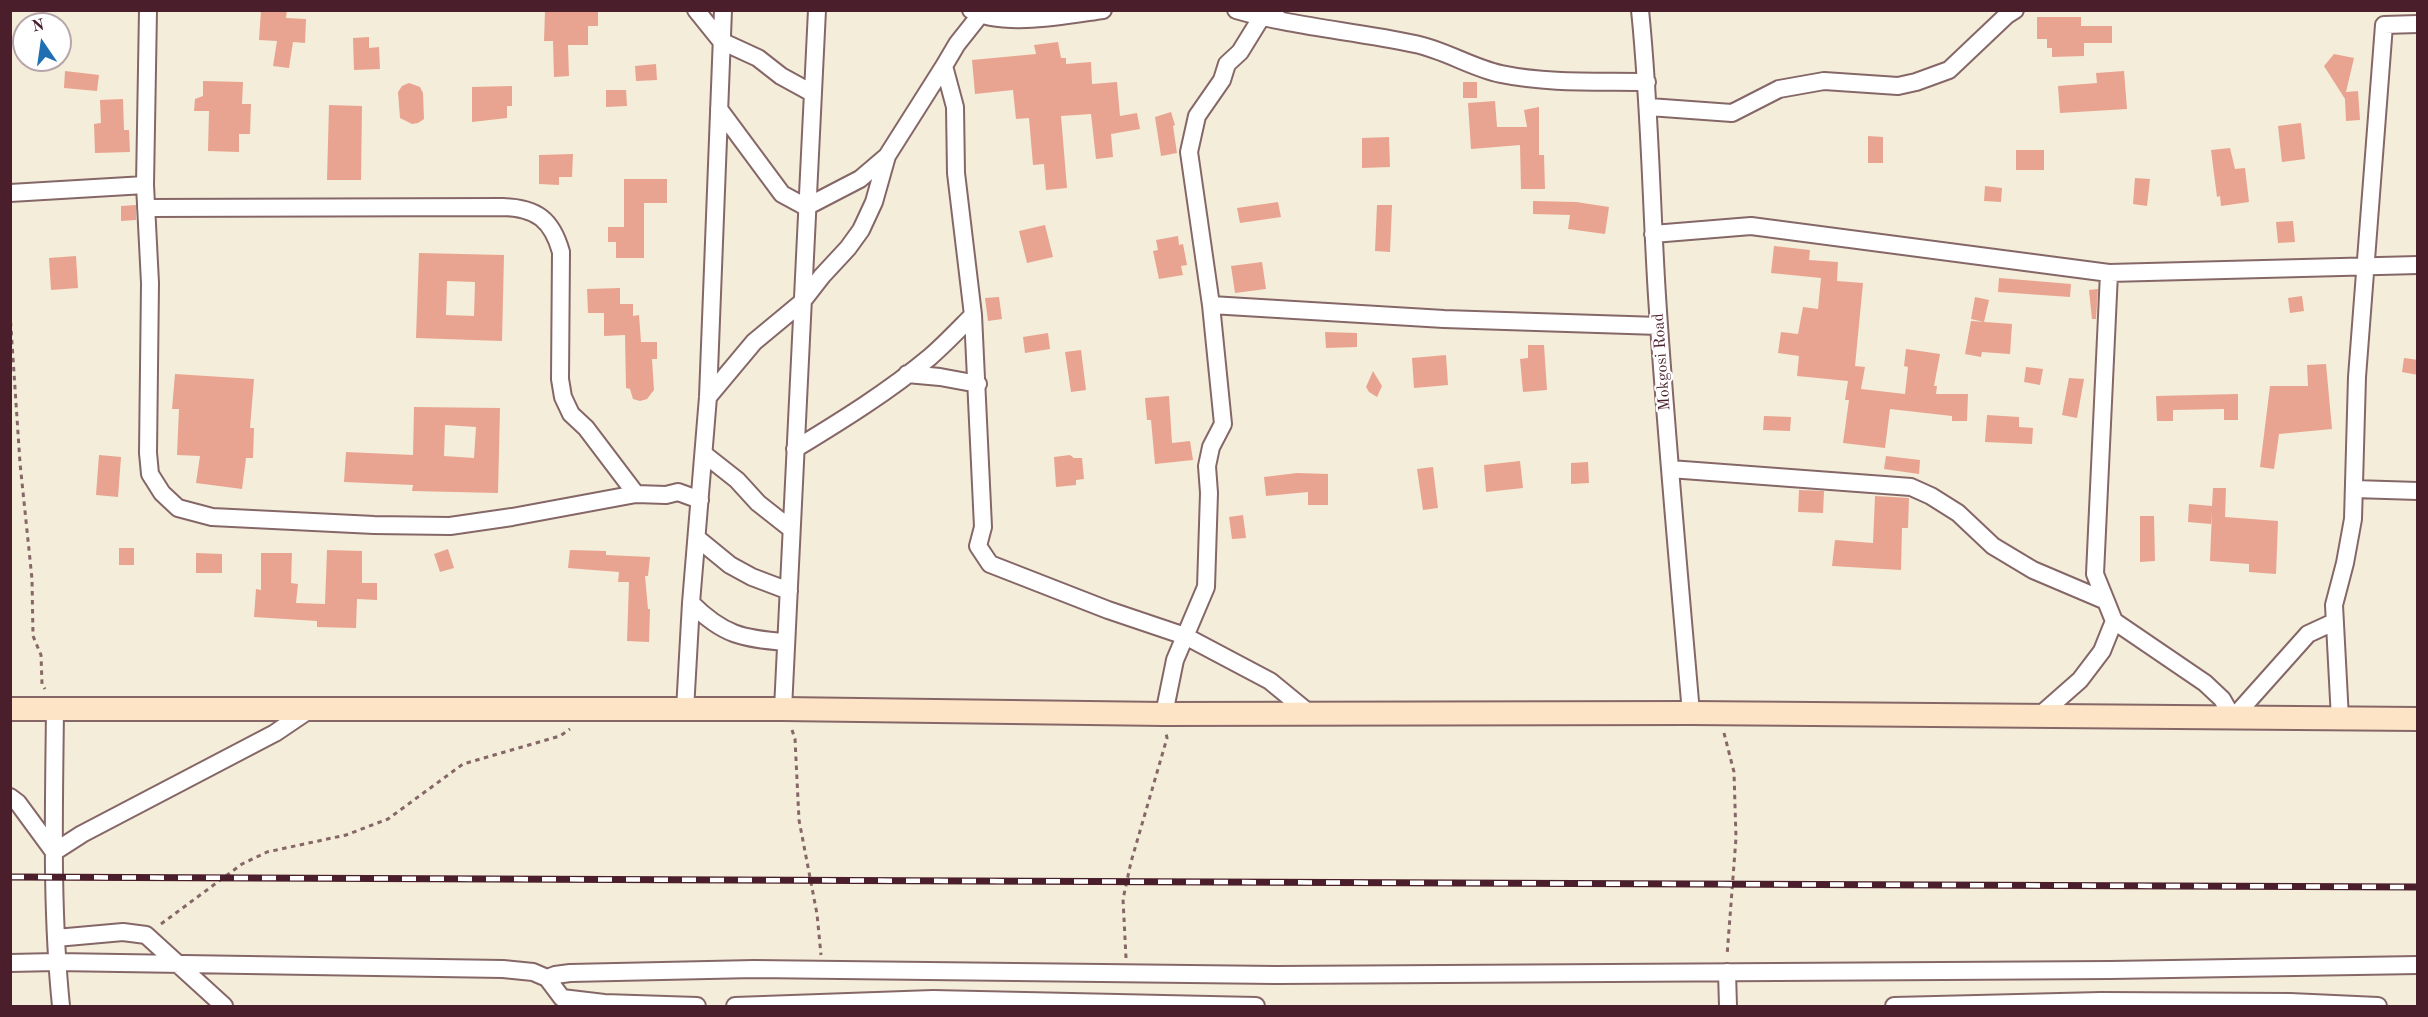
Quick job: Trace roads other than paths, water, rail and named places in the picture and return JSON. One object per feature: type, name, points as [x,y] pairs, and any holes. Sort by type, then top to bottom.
[{"type":"street","points":[[148,10],[145,185],[150,283],[148,453],[150,474],[162,493],[178,508],[212,517],[241,519],[450,526],[636,494],[666,495],[678,492],[700,500]]},
{"type":"street","points":[[696,10],[721,41],[758,58],[781,76],[812,93]]},
{"type":"street","points":[[685,710],[691,603],[708,398],[723,10]]},
{"type":"street","points":[[783,709],[817,10]]},
{"type":"street","points":[[708,398],[754,342],[801,303],[861,230],[874,202],[887,156],[975,13],[1017,19],[1103,10]]},
{"type":"street","points":[[1236,10],[1268,14],[1419,44],[1509,76],[1530,79],[1647,82]]},
{"type":"street","name":"Mokgosi Road","points":[[1640,10],[1649,107],[1659,326],[1691,712]]},
{"type":"street","points":[[1649,107],[1732,113],[1779,89],[1824,81],[1898,86],[1916,82],[1949,70],[2015,10]]},
{"type":"street","points":[[1164,714],[1176,660],[1206,587],[1209,493],[1207,466],[1211,447],[1222,423],[1211,305],[1189,152],[1197,116],[1222,80],[1227,64],[1240,52],[1268,14]]},
{"type":"street","points":[[2340,719],[2334,622],[2336,592],[2345,563],[2353,519],[2357,377],[2385,18],[2418,24]]},
{"type":"street","points":[[944,66],[955,107],[956,173],[973,315],[978,384],[983,527],[978,546],[990,564],[1108,610],[1185,636],[1270,681],[1309,713]]},
{"type":"street","points":[[718,109],[782,195],[806,207]]},
{"type":"street","points":[[806,207],[860,179],[887,156]]},
{"type":"street","points":[[10,193],[145,185]]},
{"type":"street","points":[[146,208],[503,207],[521,208],[548,222],[557,237],[561,252],[560,379],[563,397],[571,414],[586,429],[636,494]]},
{"type":"street","points":[[1653,234],[1751,226],[2109,273],[2418,265]]},
{"type":"street","points":[[2109,273],[2095,574],[2114,621],[2205,683],[2222,699],[2232,718]]},
{"type":"street","points":[[1211,305],[1444,319],[1659,326]]},
{"type":"street","points":[[795,449],[838,423],[930,357],[973,315]]},
{"type":"street","points":[[907,374],[940,376],[978,384]]},
{"type":"street","points":[[704,454],[737,480],[758,503],[791,529]]},
{"type":"street","points":[[1670,469],[1911,487],[1932,495],[1958,513],[1993,546],[2032,570],[2106,601]]},
{"type":"street","points":[[2354,489],[2418,491]]},
{"type":"street","points":[[697,538],[729,565],[752,577],[789,591]]},
{"type":"street","points":[[691,603],[709,621],[727,632],[753,640],[786,642]]},
{"type":"street","points":[[2038,717],[2080,680],[2102,651],[2114,621]]},
{"type":"street","points":[[2232,718],[2308,634],[2334,622]]},
{"type":"street","points":[[54,852],[82,834],[275,733],[312,707]]},
{"type":"street","points":[[10,709],[575,708],[1164,714],[1691,712],[2418,719]]},
{"type":"street","points":[[55,709],[56,962],[61,1006]]},
{"type":"street","points":[[10,797],[18,803],[54,852]]},
{"type":"street","points":[[56,938],[123,932],[146,935],[224,1006]]},
{"type":"street","points":[[10,963],[503,969],[533,972],[547,978],[562,998],[604,1003],[697,1006]]},
{"type":"street","points":[[547,978],[570,973],[823,969],[1133,974],[2110,970],[2418,965]]},
{"type":"street","points":[[1727,972],[1728,1006]]},
{"type":"street","points":[[1130,1005],[1133,974]]},
{"type":"street","points":[[735,1006],[933,999],[1256,1006]]},
{"type":"street","points":[[1894,1006],[2113,1001],[2290,1002],[2378,1006]]},
{"type":"railway","points":[[10,877],[2418,887]]}]
